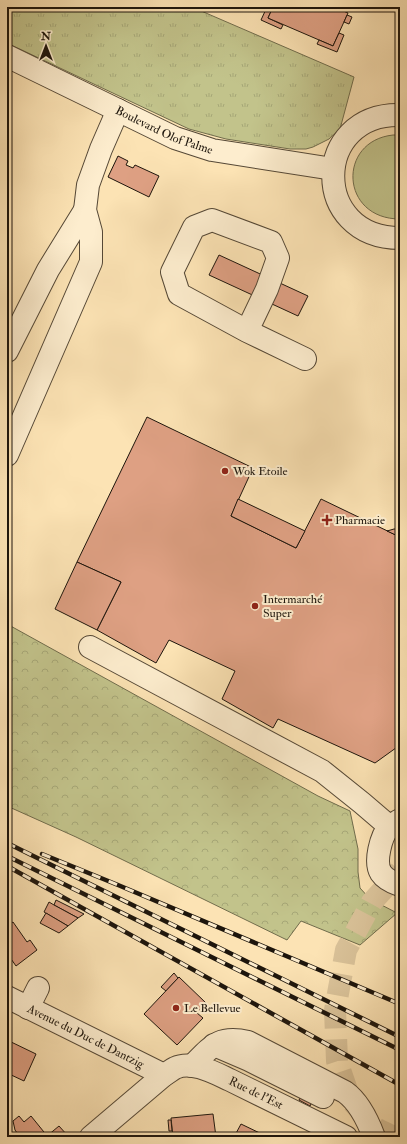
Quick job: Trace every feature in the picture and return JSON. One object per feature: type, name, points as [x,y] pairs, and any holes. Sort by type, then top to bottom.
[{"type":"street","name":"Boulevard Olof Palme","points":[[7,56],[175,138],[212,150],[333,169]]},
{"type":"street","points":[[7,455],[91,262],[91,232],[85,210],[88,185],[118,110]]},
{"type":"street","points":[[400,115],[386,115],[367,121],[350,133],[338,150],[333,169],[335,190],[338,201],[346,215],[366,231],[387,238],[400,238]]},
{"type":"street","points":[[7,351],[48,270],[85,210]]},
{"type":"street","points":[[247,331],[267,289],[278,258],[271,242],[212,220],[194,227],[172,272],[178,294],[247,331],[305,359]]},
{"type":"street","points":[[90,647],[322,771],[362,803],[395,823],[381,841],[379,866],[382,873],[394,883],[400,885]]},
{"type":"street","points":[[28,1008],[38,988]]},
{"type":"street","name":"Avenue du Duc de Dantzig","points":[[7,997],[164,1075]]},
{"type":"street","points":[[192,1066],[214,1044],[225,1040],[240,1040],[256,1045],[346,1092],[353,1098],[369,1127]]},
{"type":"street","name":"Rue de l'Est","points":[[91,1137],[164,1075],[176,1067],[192,1066],[213,1072],[346,1137]]},
{"type":"green space","points":[[7,7],[192,7],[354,77],[340,129],[329,139],[313,147],[306,149],[290,149],[226,139],[189,129],[7,43]]},
{"type":"green space","points":[[393,135],[400,135],[400,219],[380,216],[366,207],[357,194],[353,179],[355,164],[362,151],[375,140]]},
{"type":"green space","points":[[7,624],[318,796],[350,811],[358,849],[360,888],[370,899],[397,913],[360,945],[301,921],[287,940],[76,837],[7,806]]},
{"type":"building","points":[[267,7],[273,7],[268,18],[283,25],[281,29],[261,20]]},
{"type":"building","points":[[273,7],[334,7],[348,13],[333,46],[268,18]]},
{"type":"building","points":[[347,15],[352,17],[349,24],[344,22]]},
{"type":"building","points":[[339,33],[344,35],[337,52],[317,44],[319,40],[333,46]]},
{"type":"building","points":[[118,156],[128,161],[126,165],[133,168],[135,165],[159,176],[149,197],[108,177]]},
{"type":"building","points":[[219,255],[308,296],[298,316],[209,275]]},
{"type":"building","name":"Intermarché Super","points":[[147,417],[253,468],[231,516],[296,548],[321,499],[400,537],[400,745],[375,763],[278,719],[273,728],[222,699],[235,671],[169,640],[156,663],[97,630],[121,582],[77,562]]},
{"type":"building","points":[[238,499],[305,531],[296,548],[231,516]]},
{"type":"building","points":[[400,529],[400,537],[387,531]]},
{"type":"building","points":[[77,562],[121,582],[97,630],[55,609]]},
{"type":"building","points":[[56,900],[84,914],[78,918],[54,905]]},
{"type":"building","points":[[49,902],[78,918],[68,926],[44,912]]},
{"type":"building","points":[[46,913],[68,926],[59,933],[40,923]]},
{"type":"building","points":[[13,922],[27,942],[30,940],[37,950],[16,966],[7,951],[7,926]]},
{"type":"building","points":[[174,973],[178,978],[166,991],[161,987]]},
{"type":"building","name":"Le Bellevue","points":[[179,977],[206,1003],[197,1013],[203,1018],[177,1045],[144,1014]]},
{"type":"building","points":[[7,1040],[36,1054],[24,1081],[7,1073]]},
{"type":"building","points":[[302,1094],[313,1100],[310,1106],[299,1100]]},
{"type":"building","points":[[213,1114],[216,1137],[173,1137],[171,1118]]},
{"type":"building","points":[[19,1116],[24,1122],[31,1116],[48,1137],[20,1137],[15,1130],[13,1121]]},
{"type":"building","points":[[168,1120],[171,1120],[172,1131],[169,1131]]},
{"type":"building","points":[[241,1124],[268,1137],[234,1137]]},
{"type":"building","points":[[59,1126],[68,1136],[47,1136]]},
{"type":"building","points":[[7,1128],[15,1137],[7,1137]]},
{"type":"tunnel","points":[[394,1137],[377,1129],[350,1099],[337,1061],[335,1010],[346,950],[372,902],[400,871]]},
{"type":"railway","points":[[7,843],[400,1037]]},
{"type":"railway","points":[[42,854],[400,1004]]},
{"type":"railway","points":[[7,856],[400,1050]]},
{"type":"railway","points":[[7,866],[400,1085]]},
{"type":"place","name":"Wok Etoile","points":[[225,471]]},
{"type":"place","name":"Pharmacie","points":[[327,520]]},
{"type":"place","name":"Intermarché Super","points":[[255,606]]},
{"type":"place","name":"Le Bellevue","points":[[176,1008]]}]
